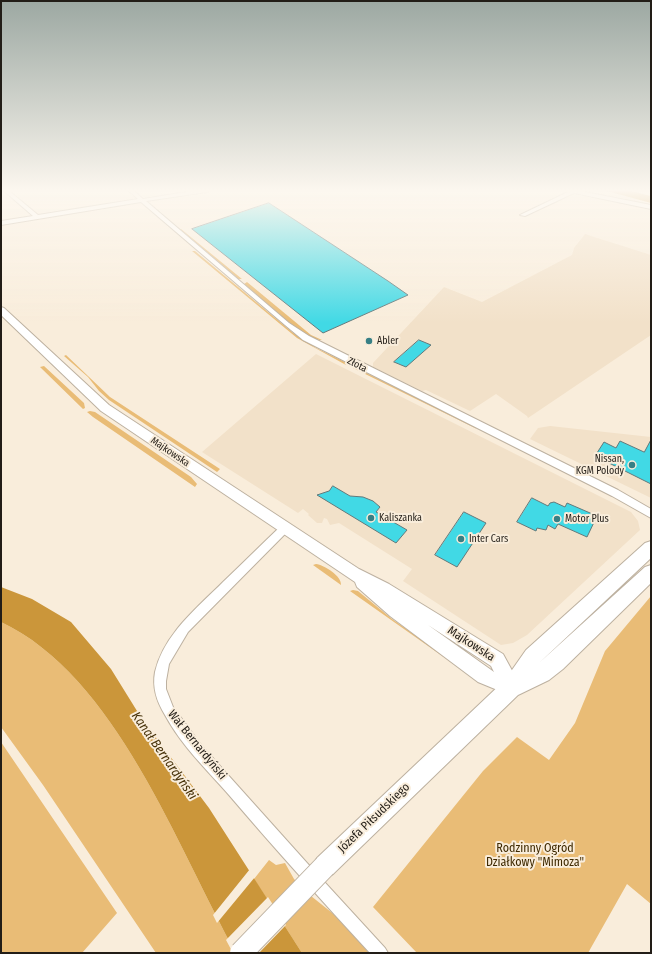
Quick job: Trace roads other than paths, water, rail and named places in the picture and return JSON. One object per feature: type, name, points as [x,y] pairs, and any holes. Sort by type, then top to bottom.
[{"type":"main road","name":"Majkowska","points":[[1,310],[105,408],[354,574],[396,611],[484,676],[512,687]]},
{"type":"main road","name":"Józefa Piłsudskiego","points":[[241,953],[325,866],[512,687],[533,656],[651,548]]},
{"type":"main road","name":"Józefa Piłsudskiego","points":[[512,687],[542,673],[571,649],[651,572]]},
{"type":"street","name":"Złota","points":[[182,235],[287,324],[310,340],[615,493],[651,514]]},
{"type":"street","name":"Złota","points":[[615,493],[651,506]]},
{"type":"street","name":"Wał Bernardyński","points":[[285,528],[184,628],[171,648],[162,669],[160,689],[167,708],[192,742],[293,859],[380,953]]},
{"type":"water","name":"Kanał Bernardyński","points":[[1,587],[32,599],[71,622],[111,669],[142,719],[209,808],[302,953],[236,953],[140,768],[110,723],[78,682],[42,647],[1,622]]},
{"type":"place","name":"Abler","points":[[369,341]]},
{"type":"place","name":"Nissan, KGM Polody","points":[[632,465]]},
{"type":"place","name":"Kaliszanka","points":[[371,518]]},
{"type":"place","name":"Motor Plus","points":[[557,519]]},
{"type":"place","name":"Inter Cars","points":[[461,539]]},
{"type":"park label","name":"Rodzinny Ogród Działkowy \"Mimoza\"","points":[[535,856]]}]
